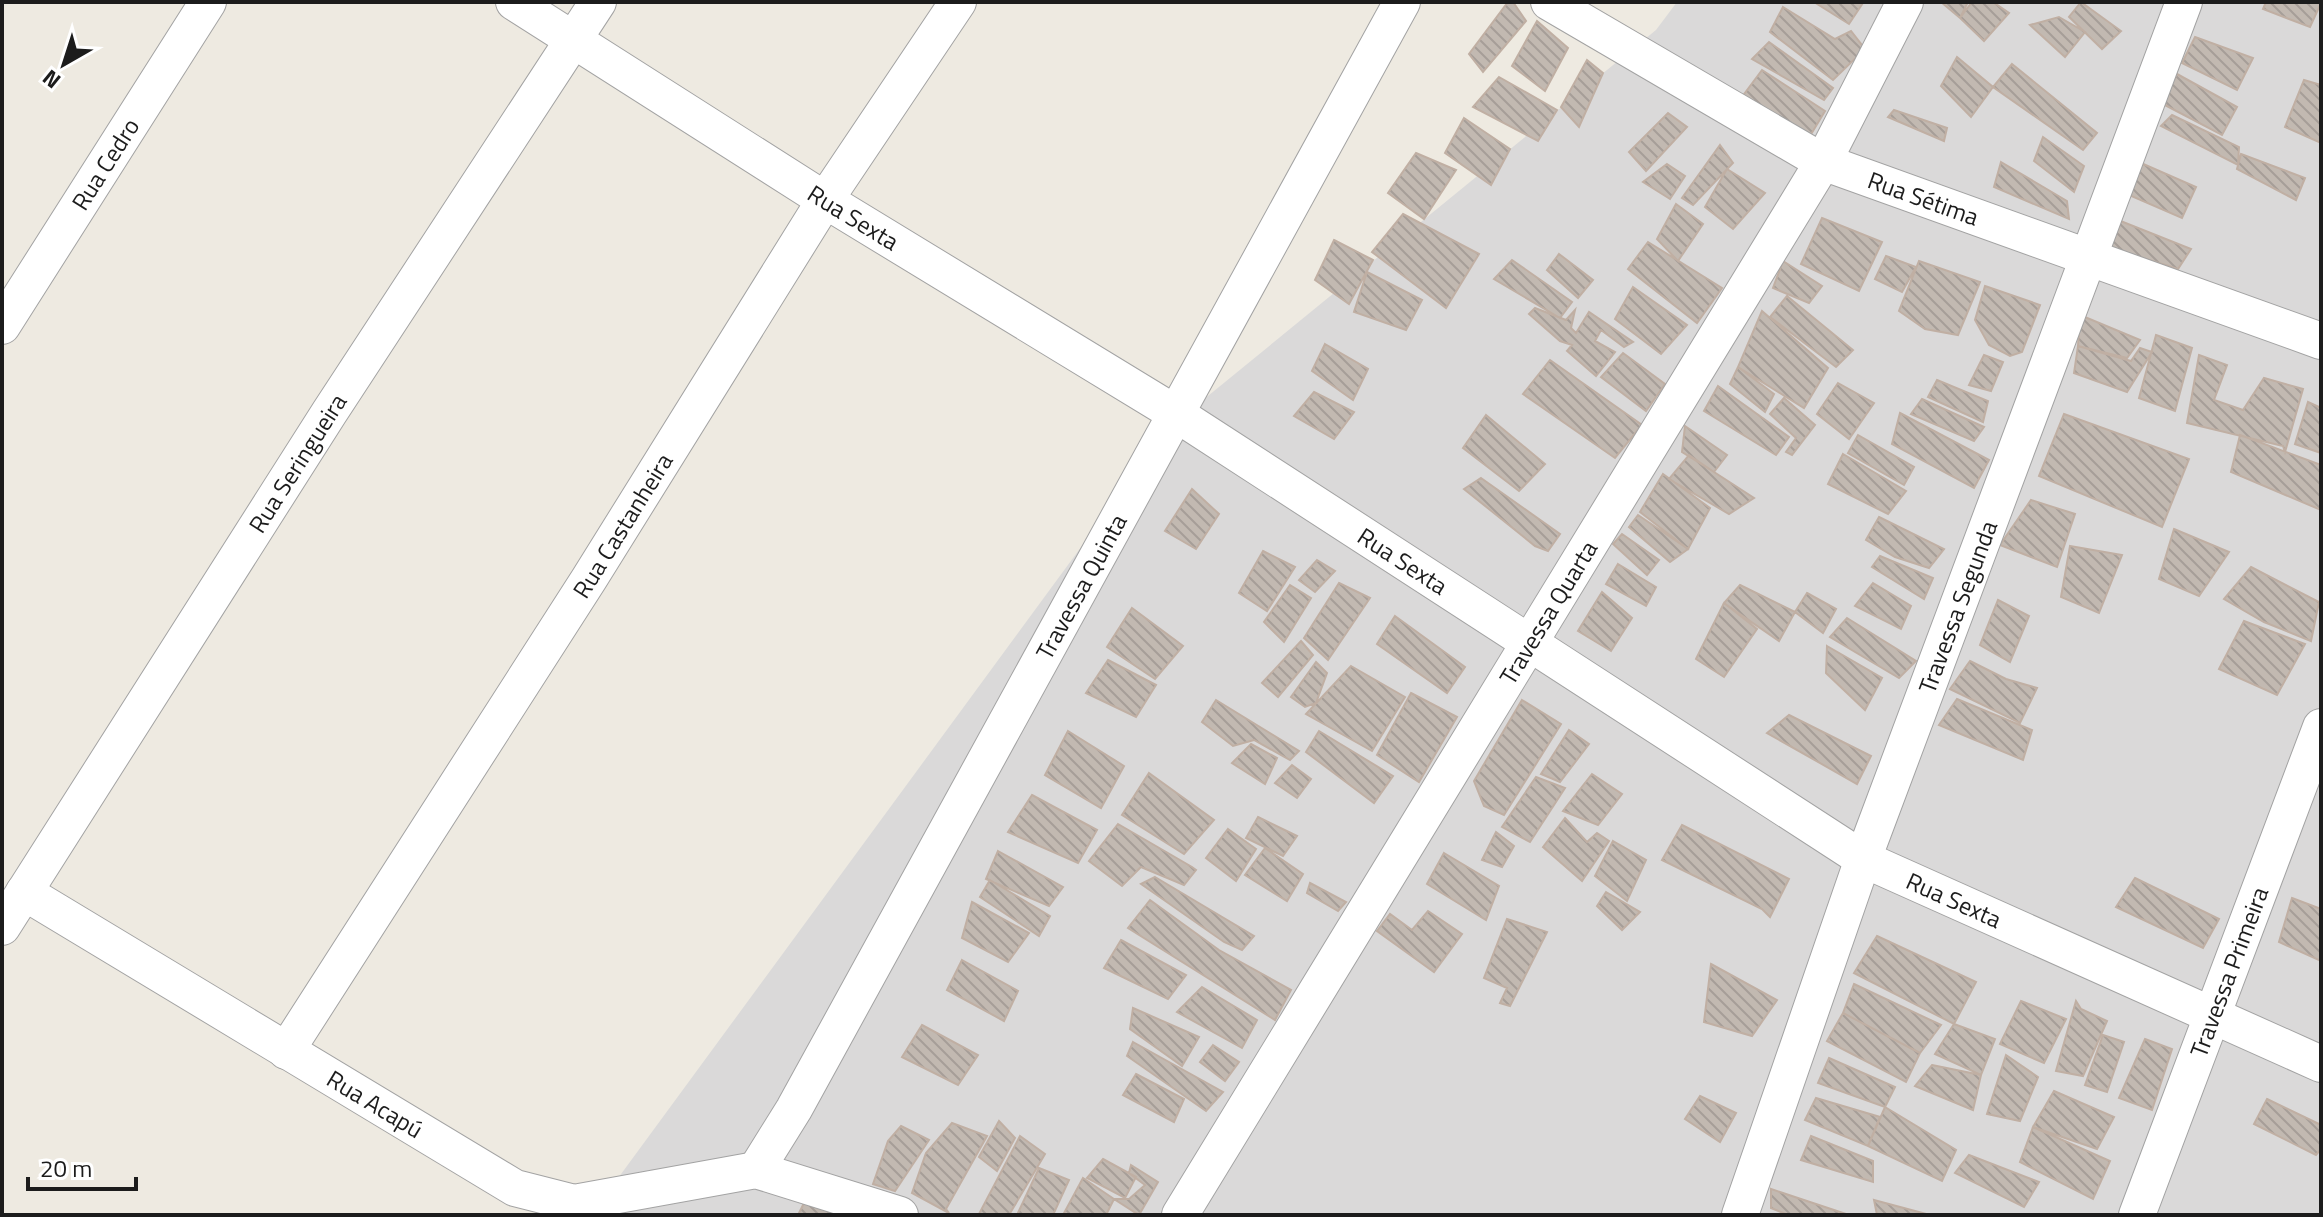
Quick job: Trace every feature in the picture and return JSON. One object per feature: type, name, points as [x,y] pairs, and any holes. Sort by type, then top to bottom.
[{"type":"street","name":"Rua Cedro","points":[[2,326],[208,2]]},
{"type":"street","name":"Rua Sexta","points":[[514,2],[825,200],[1178,415],[1863,859],[2321,1064]]},
{"type":"street","name":"Rua Seringueira","points":[[2,927],[329,413],[598,2]]},
{"type":"street","name":"Rua Castanheira","points":[[286,1051],[589,579],[825,200],[958,2]]},
{"type":"street","name":"Travessa Quinta","points":[[756,1170],[794,1109],[1178,415],[1402,2]]},
{"type":"street","name":"Rua Sétima","points":[[1549,2],[1823,162],[2089,255],[2321,341]]},
{"type":"street","name":"Travessa Quarta","points":[[1180,1215],[1823,162],[1905,2]]},
{"type":"street","name":"Travessa Segunda","points":[[1740,1215],[1863,859],[2184,2]]},
{"type":"street","name":"Travessa Primeira","points":[[2137,1215],[2216,1015],[2321,727]]},
{"type":"street","name":"Rua Acapú","points":[[24,892],[515,1188],[574,1203],[615,1205],[756,1170]]},
{"type":"street","points":[[756,1170],[900,1215]]},
{"type":"shaded area","points":[[1677,2],[2321,2],[2321,1215],[591,1215],[1178,415],[1203,400],[1656,30]]},
{"type":"building","points":[[1508,2],[1513,2],[1526,21],[1483,72],[1469,54]]},
{"type":"building","points":[[1814,2],[1862,2],[1863,3],[1849,24]]},
{"type":"building","points":[[1941,2],[1968,2],[1960,18]]},
{"type":"building","points":[[1972,2],[1993,2],[2009,13],[1984,41],[1960,18]]},
{"type":"building","points":[[2081,2],[2121,31],[2102,49],[2069,17]]},
{"type":"building","points":[[2266,2],[2321,3],[2310,27],[2263,9]]},
{"type":"building","points":[[1783,7],[1835,39],[1851,31],[1865,49],[1833,80],[1770,32]]},
{"type":"building","points":[[2059,17],[2085,32],[2065,57],[2030,25]]},
{"type":"building","points":[[1537,21],[1568,48],[1545,91],[1512,66]]},
{"type":"building","points":[[2195,37],[2253,58],[2237,90],[2182,63]]},
{"type":"building","points":[[1769,42],[1833,88],[1824,100],[1752,59]]},
{"type":"building","points":[[1957,57],[1993,87],[1971,117],[1941,86]]},
{"type":"building","points":[[1587,60],[1603,73],[1579,127],[1561,107]]},
{"type":"building","points":[[2012,64],[2097,133],[2083,150],[1993,87]]},
{"type":"building","points":[[1762,70],[1825,111],[1807,141],[1739,101]]},
{"type":"building","points":[[2177,74],[2237,107],[2222,135],[2161,103]]},
{"type":"building","points":[[1499,77],[1557,110],[1538,141],[1473,107]]},
{"type":"building","points":[[2304,80],[2321,85],[2321,143],[2285,127]]},
{"type":"building","points":[[1894,110],[1947,128],[1944,141],[1888,117]]},
{"type":"building","points":[[1668,113],[1687,127],[1646,171],[1629,152]]},
{"type":"building","points":[[2172,115],[2239,147],[2238,165],[2161,126]]},
{"type":"building","points":[[1464,118],[1510,149],[1491,185],[1445,153]]},
{"type":"building","points":[[2043,137],[2084,166],[2074,192],[2034,161]]},
{"type":"building","points":[[1720,145],[1733,163],[1693,205],[1682,198]]},
{"type":"building","points":[[1416,153],[1456,170],[1424,219],[1388,193]]},
{"type":"building","points":[[2241,154],[2305,178],[2296,200],[2237,169]]},
{"type":"building","points":[[2001,162],[2067,201],[2069,219],[1994,187]]},
{"type":"building","points":[[2141,163],[2196,187],[2182,218],[2129,195]]},
{"type":"building","points":[[1667,164],[1685,176],[1670,199],[1643,182]]},
{"type":"building","points":[[1727,169],[1765,193],[1733,229],[1705,207]]},
{"type":"building","points":[[1676,204],[1703,224],[1678,261],[1657,239]]},
{"type":"building","points":[[1403,214],[1479,254],[1446,308],[1372,252]]},
{"type":"building","points":[[1822,218],[1882,242],[1859,291],[1801,264]]},
{"type":"building","points":[[2118,220],[2191,249],[2178,269],[2105,246]]},
{"type":"building","points":[[1334,240],[1373,260],[1349,304],[1315,280]]},
{"type":"building","points":[[1648,242],[1722,288],[1697,323],[1628,269]]},
{"type":"building","points":[[1559,254],[1593,280],[1578,298],[1547,270]]},
{"type":"building","points":[[1886,256],[1916,267],[1902,292],[1875,279]]},
{"type":"building","points":[[1512,260],[1572,302],[1560,318],[1494,279]]},
{"type":"building","points":[[1783,261],[1822,286],[1809,303],[1773,288]]},
{"type":"building","points":[[1919,261],[1980,282],[1958,335],[1925,329],[1899,311]]},
{"type":"building","points":[[1367,272],[1422,300],[1406,330],[1354,312]]},
{"type":"building","points":[[1985,286],[2040,305],[2022,352],[2010,356],[1989,345],[1975,320]]},
{"type":"building","points":[[1633,287],[1687,325],[1661,354],[1615,319]]},
{"type":"building","points":[[1787,296],[1853,350],[1836,367],[1770,317]]},
{"type":"building","points":[[1535,308],[1566,320],[1575,310],[1571,328],[1576,333],[1589,312],[1633,342],[1624,347],[1601,330],[1595,341],[1615,352],[1596,376],[1567,351],[1572,345],[1560,341],[1529,314]]},
{"type":"building","points":[[1762,311],[1828,368],[1804,408],[1738,367]]},
{"type":"building","points":[[2080,315],[2140,340],[2127,358],[2078,346]]},
{"type":"building","points":[[2156,335],[2192,348],[2175,411],[2139,398]]},
{"type":"building","points":[[1325,344],[1368,369],[1353,400],[1312,371]]},
{"type":"building","points":[[2078,346],[2131,361],[2140,348],[2152,352],[2127,392],[2074,373]]},
{"type":"building","points":[[1623,353],[1665,384],[1646,411],[1601,377]]},
{"type":"building","points":[[1984,355],[2003,362],[1991,391],[1969,385]]},
{"type":"building","points":[[2199,355],[2227,365],[2214,400],[2243,410],[2264,378],[2303,389],[2285,452],[2283,446],[2187,423]]},
{"type":"building","points":[[1550,360],[1642,425],[1615,458],[1523,394]]},
{"type":"building","points":[[1738,367],[1774,394],[1765,412],[1730,384]]},
{"type":"building","points":[[1937,380],[1988,401],[1983,422],[1928,397]]},
{"type":"building","points":[[1838,383],[1874,403],[1849,439],[1817,414]]},
{"type":"building","points":[[1718,386],[1789,437],[1776,455],[1704,411]]},
{"type":"building","points":[[1314,392],[1354,412],[1334,439],[1294,416]]},
{"type":"building","points":[[1784,398],[1815,425],[1792,455],[1786,452],[1796,438],[1770,414]]},
{"type":"building","points":[[1922,399],[1984,427],[1974,441],[1911,414]]},
{"type":"building","points":[[2308,402],[2321,408],[2321,453],[2295,444]]},
{"type":"building","points":[[1900,413],[1989,460],[1974,488],[1892,444]]},
{"type":"building","points":[[2064,414],[2189,459],[2162,527],[2039,476]]},
{"type":"building","points":[[1486,415],[1545,464],[1519,491],[1463,448]]},
{"type":"building","points":[[1685,426],[1727,455],[1714,472],[1682,452]]},
{"type":"building","points":[[1858,435],[1914,467],[1904,485],[1848,453]]},
{"type":"building","points":[[2240,435],[2321,465],[2321,510],[2231,472]]},
{"type":"building","points":[[1843,454],[1906,491],[1888,514],[1828,484]]},
{"type":"building","points":[[1689,455],[1754,498],[1729,514],[1669,479]]},
{"type":"building","points":[[1663,474],[1710,508],[1688,549],[1640,512]]},
{"type":"building","points":[[1481,478],[1560,534],[1548,551],[1535,546],[1464,489]]},
{"type":"building","points":[[1192,489],[1219,514],[1196,549],[1165,531]]},
{"type":"building","points":[[2031,500],[2075,514],[2057,567],[2000,545]]},
{"type":"building","points":[[1638,515],[1688,549],[1670,562],[1629,527]]},
{"type":"building","points":[[1879,517],[1944,549],[1929,568],[1895,557],[1866,540]]},
{"type":"building","points":[[2174,529],[2229,552],[2199,596],[2159,579]]},
{"type":"building","points":[[1622,534],[1659,560],[1647,575],[1613,544]]},
{"type":"building","points":[[2070,546],[2122,555],[2099,613],[2061,597]]},
{"type":"building","points":[[1263,551],[1295,567],[1267,611],[1239,593]]},
{"type":"building","points":[[1880,556],[1933,578],[1924,599],[1872,567]]},
{"type":"building","points":[[1317,560],[1335,571],[1315,592],[1299,580]]},
{"type":"building","points":[[1618,564],[1656,587],[1646,606],[1606,584]]},
{"type":"building","points":[[2251,567],[2319,602],[2311,641],[2264,622],[2224,599]]},
{"type":"building","points":[[1339,583],[1370,598],[1328,660],[1304,638]]},
{"type":"building","points":[[1873,583],[1911,606],[1901,629],[1855,606]]},
{"type":"building","points":[[1290,585],[1311,598],[1284,642],[1264,622]]},
{"type":"building","points":[[1740,585],[1795,612],[1779,641],[1724,603]]},
{"type":"building","points":[[1602,592],[1632,618],[1611,651],[1578,631]]},
{"type":"building","points":[[1807,593],[1836,609],[1823,633],[1795,612]]},
{"type":"building","points":[[1998,600],[2029,616],[2010,662],[1980,645]]},
{"type":"building","points":[[1724,603],[1757,629],[1724,677],[1696,659]]},
{"type":"building","points":[[1132,608],[1183,646],[1155,679],[1107,647]]},
{"type":"building","points":[[1395,616],[1465,667],[1447,693],[1377,644]]},
{"type":"building","points":[[1847,618],[1916,661],[1899,678],[1830,637]]},
{"type":"building","points":[[2244,621],[2305,644],[2277,695],[2219,669]]},
{"type":"building","points":[[1301,641],[1313,655],[1278,697],[1262,683]]},
{"type":"building","points":[[1827,646],[1882,678],[1865,710],[1826,673]]},
{"type":"building","points":[[1108,660],[1156,685],[1136,717],[1086,693]]},
{"type":"building","points":[[1970,661],[2006,679],[2037,688],[2020,723],[1950,689]]},
{"type":"building","points":[[1316,662],[1327,673],[1316,703],[1305,707],[1291,697]]},
{"type":"building","points":[[1351,666],[1405,697],[1372,751],[1306,714]]},
{"type":"building","points":[[1411,693],[1457,717],[1419,782],[1377,755]]},
{"type":"building","points":[[1957,699],[2032,730],[2023,760],[1939,725]]},
{"type":"building","points":[[1216,700],[1299,751],[1290,760],[1254,740],[1233,746],[1202,722]]},
{"type":"building","points":[[1522,700],[1561,724],[1504,815],[1484,806],[1474,781]]},
{"type":"building","points":[[1789,715],[1871,756],[1857,784],[1767,733]]},
{"type":"building","points":[[1569,730],[1589,744],[1560,782],[1541,774]]},
{"type":"building","points":[[1068,731],[1124,766],[1101,808],[1045,775]]},
{"type":"building","points":[[1319,731],[1393,776],[1374,803],[1306,752]]},
{"type":"building","points":[[1251,744],[1277,758],[1265,784],[1232,763]]},
{"type":"building","points":[[1292,765],[1311,779],[1297,798],[1275,783]]},
{"type":"building","points":[[1149,773],[1214,820],[1184,854],[1122,815]]},
{"type":"building","points":[[1592,774],[1622,794],[1598,825],[1563,811]]},
{"type":"building","points":[[1536,777],[1565,788],[1530,842],[1502,827]]},
{"type":"building","points":[[1032,795],[1097,830],[1078,863],[1008,832]]},
{"type":"building","points":[[1258,817],[1297,836],[1283,856],[1246,838]]},
{"type":"building","points":[[1565,818],[1587,842],[1597,833],[1609,841],[1582,881],[1543,847]]},
{"type":"building","points":[[1118,824],[1196,870],[1184,885],[1141,867],[1122,886],[1089,861]]},
{"type":"building","points":[[1682,825],[1789,879],[1770,917],[1762,909],[1662,860]]},
{"type":"building","points":[[1228,829],[1256,849],[1236,881],[1206,858]]},
{"type":"building","points":[[1496,832],[1514,846],[1502,867],[1482,860]]},
{"type":"building","points":[[1613,841],[1646,860],[1627,901],[1595,876]]},
{"type":"building","points":[[1265,848],[1303,874],[1287,901],[1245,875]]},
{"type":"building","points":[[998,851],[1063,887],[1049,906],[986,879]]},
{"type":"building","points":[[1444,853],[1499,886],[1486,920],[1427,884]]},
{"type":"building","points":[[1155,877],[1254,936],[1242,950],[1224,942],[1141,884]]},
{"type":"building","points":[[2135,878],[2219,919],[2203,948],[2116,907]]},
{"type":"building","points":[[990,880],[1050,916],[1039,936],[980,897]]},
{"type":"building","points":[[1310,883],[1346,902],[1338,911],[1307,893]]},
{"type":"building","points":[[1606,892],[1640,912],[1622,930],[1597,906]]},
{"type":"building","points":[[2292,898],[2321,909],[2321,961],[2279,942]]},
{"type":"building","points":[[1150,900],[1219,950],[1291,990],[1275,1020],[1128,928]]},
{"type":"building","points":[[972,902],[1029,933],[1008,962],[962,938]]},
{"type":"building","points":[[1428,911],[1462,934],[1434,972],[1377,931],[1390,914],[1412,930]]},
{"type":"building","points":[[1507,919],[1547,932],[1510,1006],[1500,1003],[1507,988],[1484,978]]},
{"type":"building","points":[[1877,936],[1976,982],[1954,1024],[1854,973]]},
{"type":"building","points":[[1121,940],[1186,975],[1168,999],[1104,968]]},
{"type":"building","points":[[962,960],[1018,991],[1004,1021],[947,990]]},
{"type":"building","points":[[1711,964],[1777,1000],[1752,1036],[1704,1022]]},
{"type":"building","points":[[1854,984],[1941,1025],[1920,1053],[1843,1013]]},
{"type":"building","points":[[1202,987],[1257,1020],[1242,1048],[1177,1012]]},
{"type":"building","points":[[2021,1001],[2066,1019],[2044,1063],[2000,1044]]},
{"type":"building","points":[[2076,1001],[2081,1009],[2107,1021],[2083,1076],[2056,1071]]},
{"type":"building","points":[[1133,1008],[1199,1037],[1182,1066],[1130,1029]]},
{"type":"building","points":[[1843,1013],[1920,1053],[1906,1082],[1827,1041]]},
{"type":"building","points":[[1954,1024],[1995,1039],[1981,1075],[1935,1054]]},
{"type":"building","points":[[922,1025],[978,1055],[958,1085],[902,1057]]},
{"type":"building","points":[[2103,1035],[2124,1042],[2107,1092],[2085,1085]]},
{"type":"building","points":[[2145,1039],[2172,1049],[2152,1110],[2119,1098]]},
{"type":"building","points":[[1133,1042],[1223,1092],[1206,1111],[1127,1056]]},
{"type":"building","points":[[1213,1045],[1239,1062],[1225,1081],[1200,1062]]},
{"type":"building","points":[[2006,1055],[2038,1077],[2020,1121],[1987,1114]]},
{"type":"building","points":[[1829,1058],[1895,1087],[1885,1107],[1818,1083]]},
{"type":"building","points":[[1932,1065],[1981,1075],[1973,1110],[1915,1086]]},
{"type":"building","points":[[1136,1074],[1184,1099],[1174,1122],[1123,1095]]},
{"type":"building","points":[[2054,1091],[2114,1117],[2097,1149],[2033,1127]]},
{"type":"building","points":[[1700,1096],[1736,1113],[1720,1142],[1685,1119]]},
{"type":"building","points":[[1816,1098],[1880,1117],[1868,1146],[1805,1120]]},
{"type":"building","points":[[2267,1099],[2321,1125],[2321,1149],[2316,1155],[2254,1124]]},
{"type":"building","points":[[1885,1107],[1956,1150],[1942,1181],[1868,1146]]},
{"type":"building","points":[[999,1121],[1015,1138],[997,1171],[979,1157]]},
{"type":"building","points":[[952,1123],[987,1136],[946,1209],[949,1213],[912,1193],[926,1153]]},
{"type":"building","points":[[901,1126],[929,1140],[895,1191],[873,1184],[888,1141]]},
{"type":"building","points":[[2033,1127],[2110,1161],[2093,1199],[2020,1162]]},
{"type":"building","points":[[1020,1136],[1045,1154],[1009,1215],[979,1214]]},
{"type":"building","points":[[1811,1136],[1873,1161],[1873,1182],[1801,1160]]},
{"type":"building","points":[[1969,1155],[2039,1182],[2024,1207],[1955,1173]]},
{"type":"building","points":[[1103,1159],[1136,1177],[1125,1198],[1087,1178]]},
{"type":"building","points":[[1131,1165],[1158,1182],[1139,1215],[1114,1199],[1129,1199],[1145,1185],[1129,1173]]},
{"type":"building","points":[[1039,1168],[1069,1180],[1053,1215],[1017,1215]]},
{"type":"building","points":[[1083,1178],[1114,1199],[1106,1215],[1063,1215]]},
{"type":"building","points":[[1771,1189],[1849,1215],[1788,1215],[1771,1208]]},
{"type":"building","points":[[809,1193],[834,1212],[832,1215],[798,1215]]},
{"type":"building","points":[[1874,1200],[1930,1215],[1877,1215]]}]
